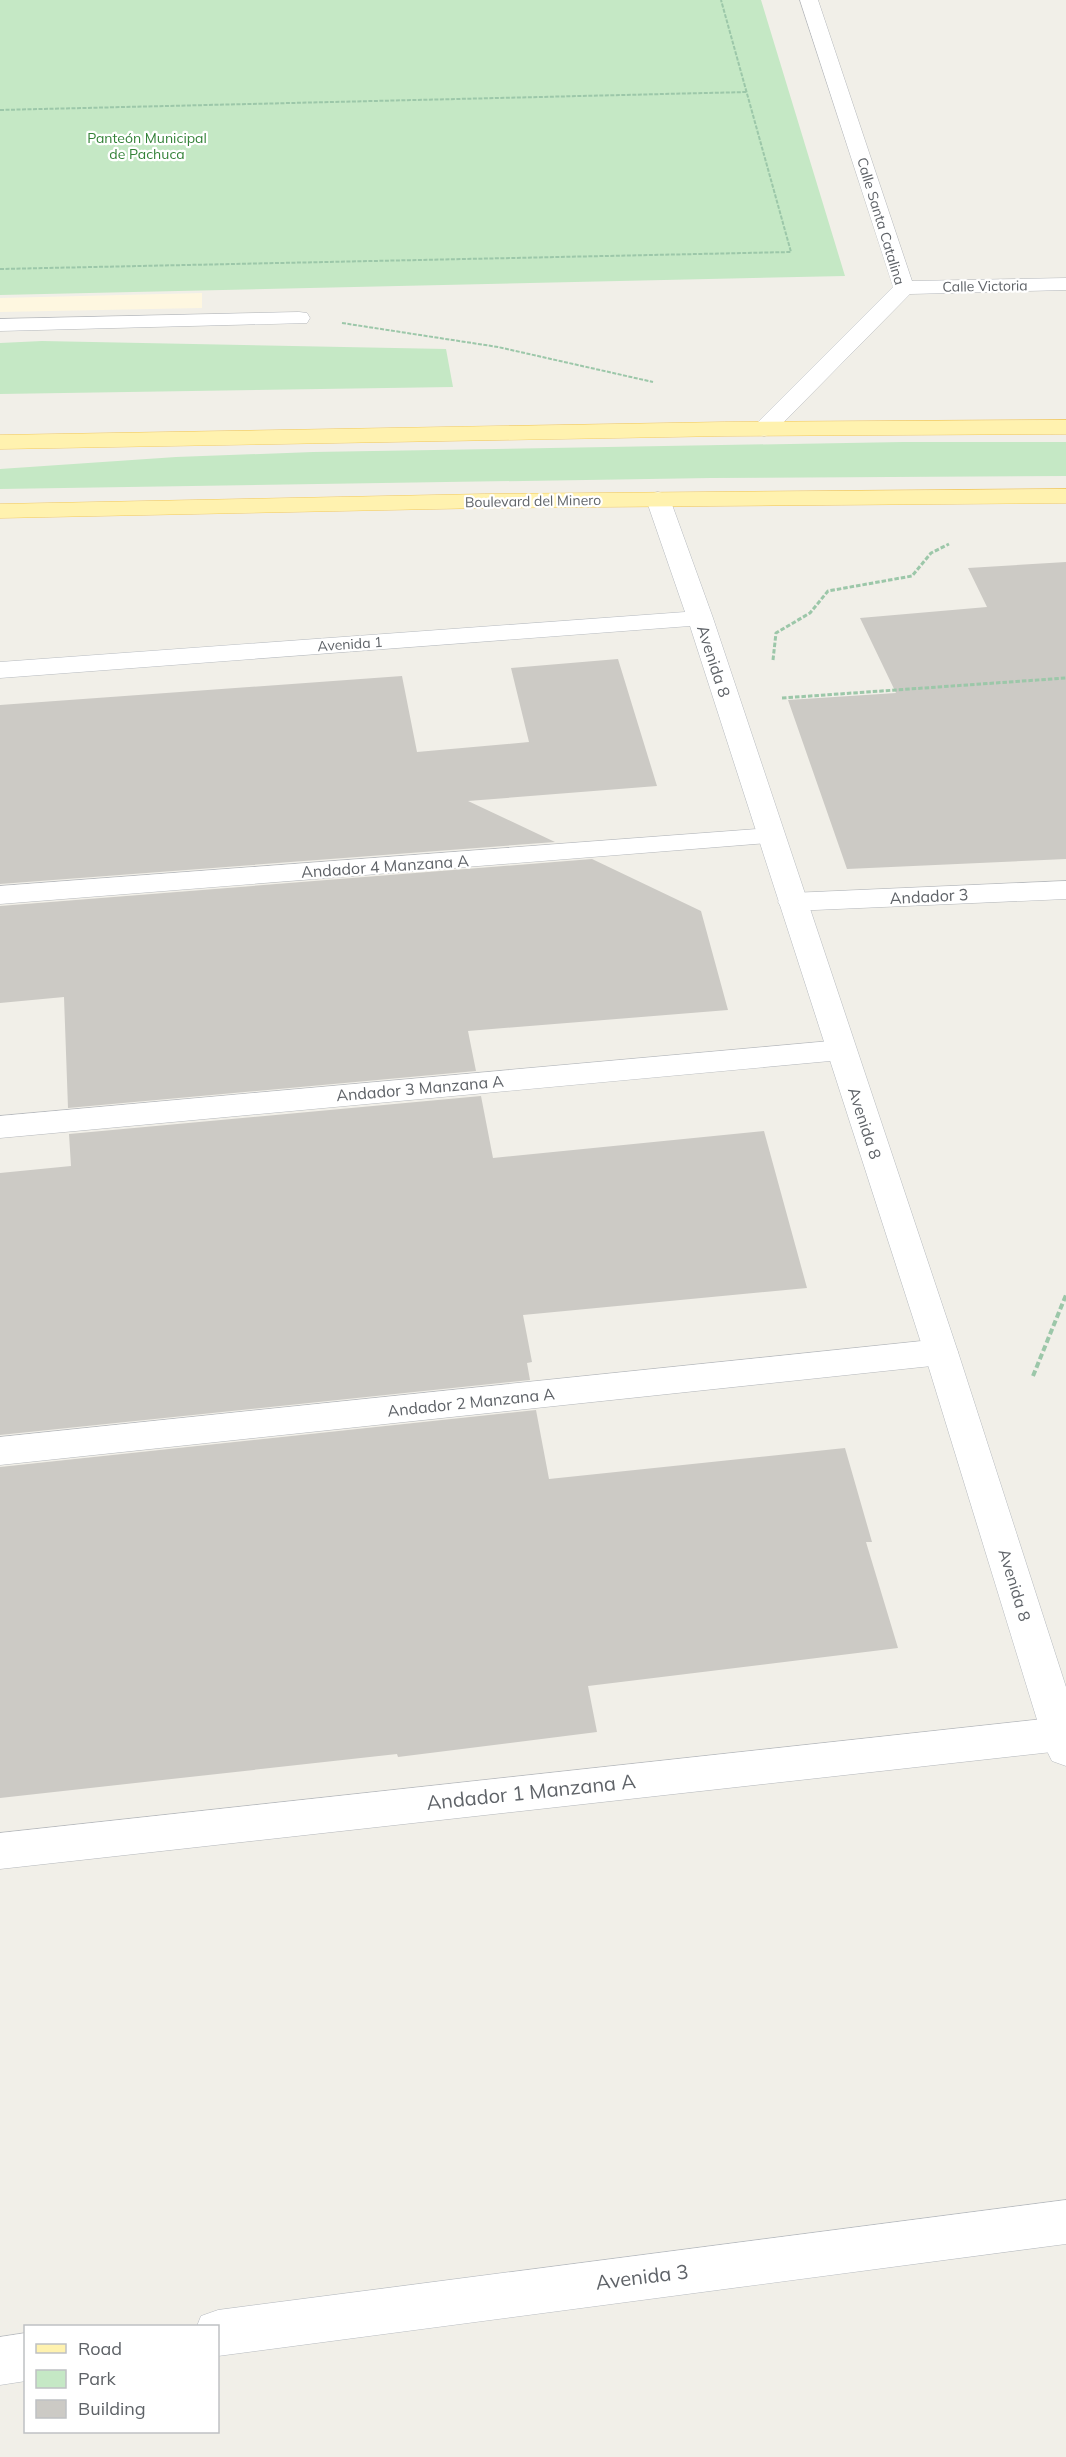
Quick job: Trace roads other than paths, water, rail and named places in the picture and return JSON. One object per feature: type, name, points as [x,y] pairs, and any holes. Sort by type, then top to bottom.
[{"type":"main road","points":[[0,442],[764,429],[1066,427]]},
{"type":"main road","name":"Boulevard del Minero","points":[[0,511],[658,499],[1066,496]]},
{"type":"street","name":"Calle Santa Catalina","points":[[764,429],[904,288],[809,0]]},
{"type":"street","name":"Calle Victoria","points":[[904,288],[1066,284]]},
{"type":"street","points":[[0,325],[299,318]]},
{"type":"street","name":"Avenida 8","points":[[658,499],[700,618],[941,1352],[1064,1741]]},
{"type":"street","name":"Avenida 1","points":[[0,670],[700,618]]},
{"type":"street","name":"Andador 4 Manzana A","points":[[0,895],[771,836]]},
{"type":"street","name":"Andador 3","points":[[792,902],[1066,890]]},
{"type":"street","name":"Andador 3 Manzana A","points":[[0,1127],[841,1050]]},
{"type":"street","name":"Andador 2 Manzana A","points":[[0,1451],[941,1352]]},
{"type":"street","name":"Andador 1 Manzana A","points":[[0,1851],[1064,1741]]},
{"type":"street","name":"Avenida 3","points":[[219,2332],[1066,2222]]},
{"type":"street","points":[[0,2361],[24,2358]]},
{"type":"park label","name":"Panteón Municipal de Pachuca","points":[[147,146]]}]
